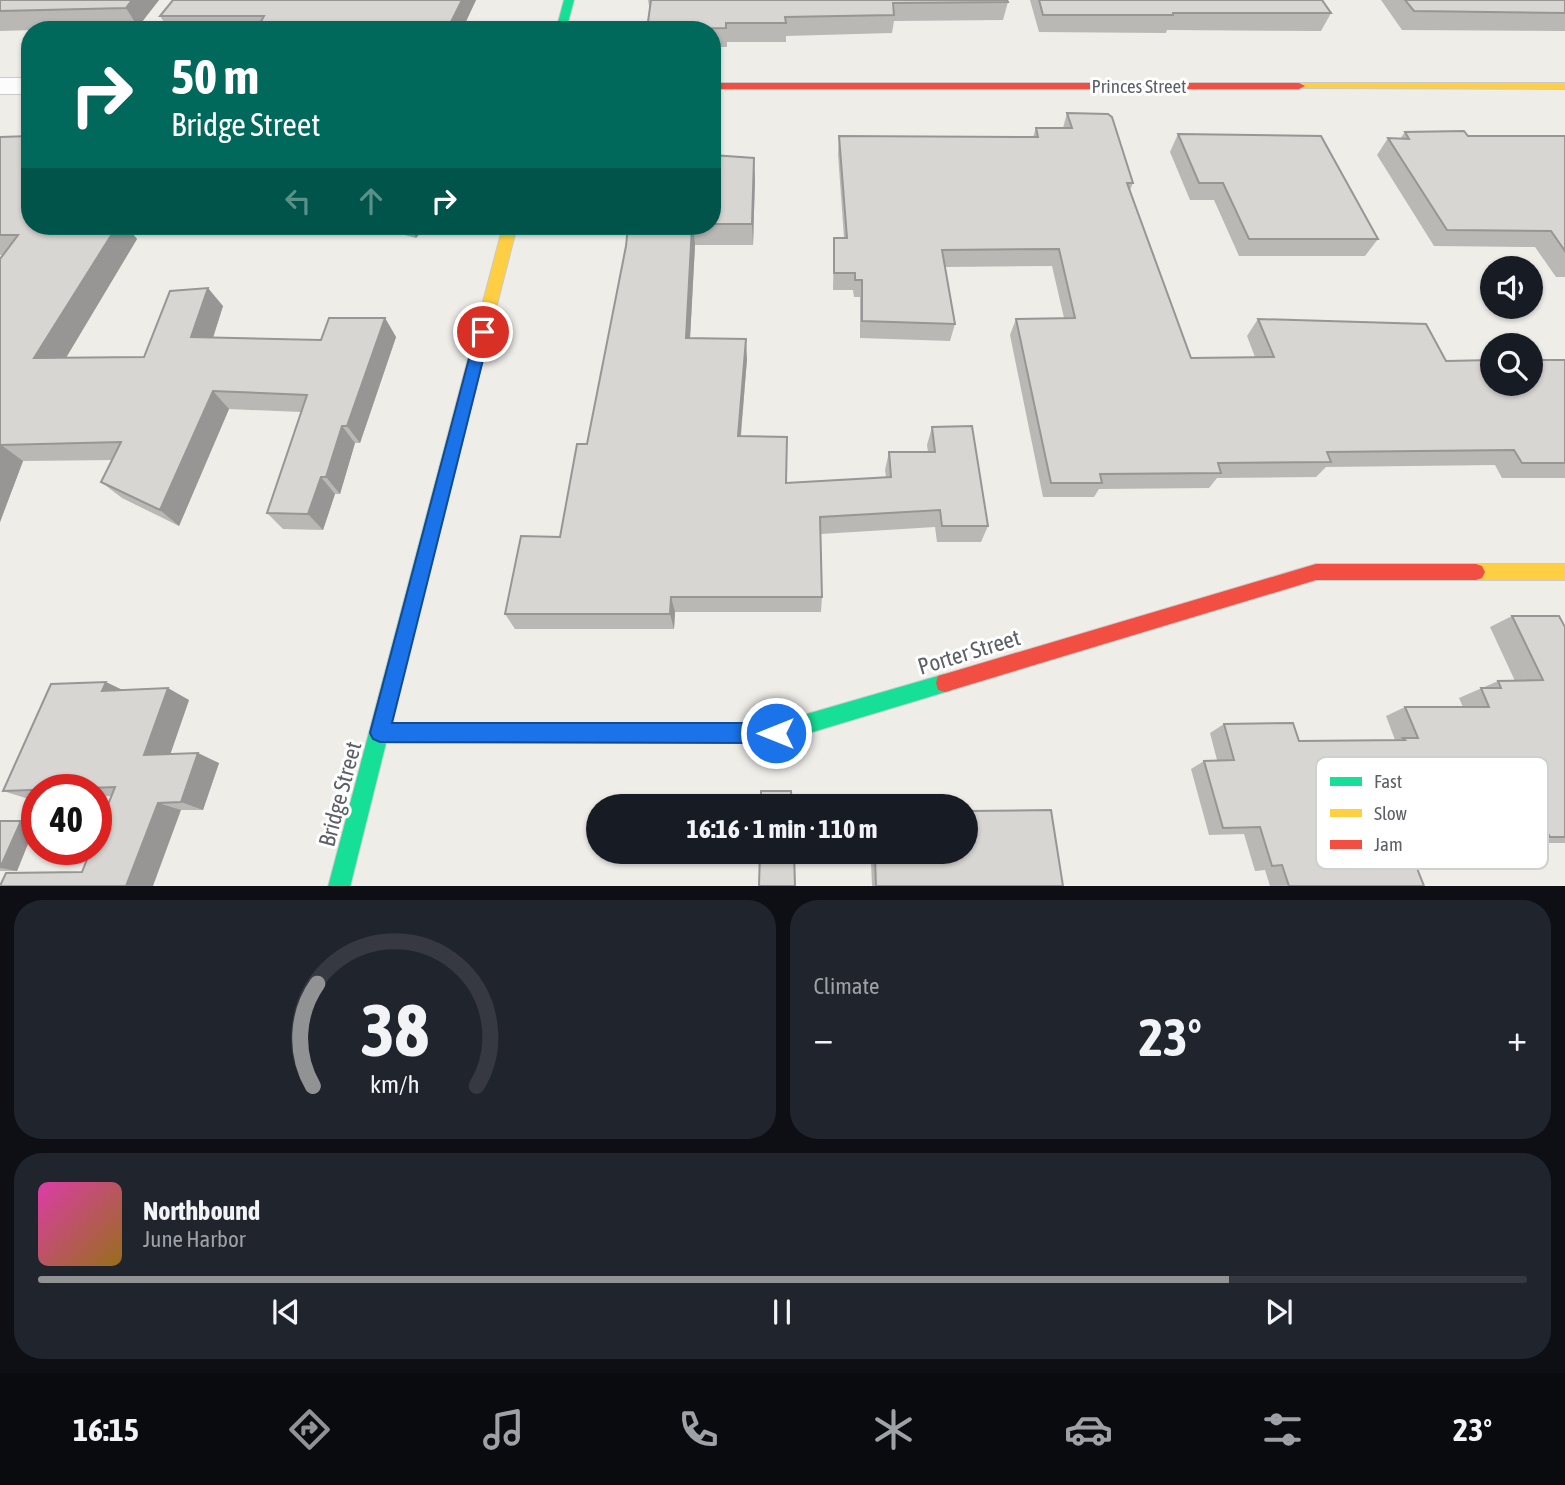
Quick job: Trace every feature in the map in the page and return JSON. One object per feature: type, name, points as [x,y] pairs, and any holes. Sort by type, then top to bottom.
[{"type":"street","points":[[563,21],[569,0]]},
{"type":"street","points":[[0,86],[21,86]]},
{"type":"street","name":"Princes Street","points":[[721,86],[1565,86]]},
{"type":"street","name":"Bridge Street","points":[[339,886],[508,235]]},
{"type":"street","name":"Porter Street","points":[[380,733],[776,733],[1316,572],[1565,572]]},
{"type":"building","points":[[0,0],[132,0],[126,8],[0,11]]},
{"type":"building","points":[[173,0],[462,0],[452,21],[261,21],[264,16],[160,16]]},
{"type":"building","points":[[651,0],[1008,2],[893,3],[894,15],[785,17],[786,23],[726,23],[726,28],[721,28],[721,21],[648,21]]},
{"type":"building","points":[[1039,0],[1322,0],[1331,13],[1043,15]]},
{"type":"building","points":[[1405,0],[1565,0],[1565,13],[1414,11]]},
{"type":"building","points":[[1067,113],[1108,114],[1112,117],[1133,183],[1127,183],[1191,358],[1274,357],[1258,319],[1426,324],[1446,361],[1480,360],[1480,396],[1543,396],[1543,360],[1565,360],[1565,463],[1522,463],[1514,450],[1327,452],[1331,462],[1218,463],[1221,473],[1100,474],[1102,483],[1051,483],[1016,319],[1075,318],[1059,249],[942,250],[955,324],[862,321],[862,280],[855,280],[855,273],[834,273],[834,238],[847,238],[839,136],[1038,137],[1036,128],[1072,128]]},
{"type":"building","points":[[1464,131],[1468,136],[1565,136],[1565,251],[1551,231],[1447,230],[1388,138],[1409,139],[1405,132]]},
{"type":"building","points":[[1178,134],[1321,136],[1378,239],[1249,239],[1223,183],[1199,183]]},
{"type":"building","points":[[21,136],[21,235],[111,235],[34,358],[144,357],[170,291],[208,288],[191,337],[321,340],[329,318],[385,318],[347,426],[342,426],[326,477],[321,477],[308,514],[267,513],[307,395],[213,391],[160,510],[101,482],[121,442],[0,445],[0,259],[18,235],[0,235],[0,137]]},
{"type":"building","points":[[721,156],[754,158],[752,224],[721,224]]},
{"type":"building","points":[[627,235],[692,235],[686,338],[746,339],[738,436],[787,437],[786,483],[891,477],[889,452],[935,452],[932,427],[972,426],[988,526],[942,526],[940,510],[820,517],[822,597],[671,597],[670,614],[505,614],[521,536],[560,537],[577,444],[587,444]]},
{"type":"building","points":[[1512,616],[1559,616],[1565,627],[1565,837],[1550,837],[1548,834],[1548,757],[1316,757],[1316,869],[1417,869],[1424,886],[1289,886],[1282,865],[1272,866],[1260,827],[1223,828],[1204,761],[1234,760],[1224,724],[1293,723],[1299,741],[1405,740],[1403,738],[1418,738],[1405,707],[1489,707],[1481,688],[1501,688],[1498,681],[1543,680]]},
{"type":"building","points":[[106,682],[102,691],[168,688],[144,755],[198,753],[181,802],[158,803],[126,886],[0,886],[6,873],[82,872],[85,865],[112,865],[112,795],[115,787],[112,787],[112,774],[21,774],[21,790],[3,791],[51,684]]},
{"type":"building","points":[[761,791],[791,791],[791,794],[761,794]]},
{"type":"building","points":[[1051,810],[1063,886],[876,886],[875,864],[978,864],[978,811]]},
{"type":"building","points":[[0,821],[21,821],[0,868]]},
{"type":"building","points":[[760,864],[794,864],[795,886],[759,886]]},
{"type":"traffic: fast","points":[[563,21],[569,0]]},
{"type":"traffic: fast","points":[[339,886],[454,442]]},
{"type":"traffic: fast","points":[[380,733],[776,733],[945,683]]},
{"type":"traffic: slow","points":[[1299,86],[1565,86]]},
{"type":"traffic: slow","points":[[454,442],[508,235]]},
{"type":"traffic: slow","points":[[1476,572],[1565,572]]},
{"type":"traffic: jam","points":[[721,86],[1299,86]]},
{"type":"traffic: jam","points":[[945,683],[1316,572],[1476,572]]},
{"type":"route","points":[[483,332],[380,733],[776,733]]}]
